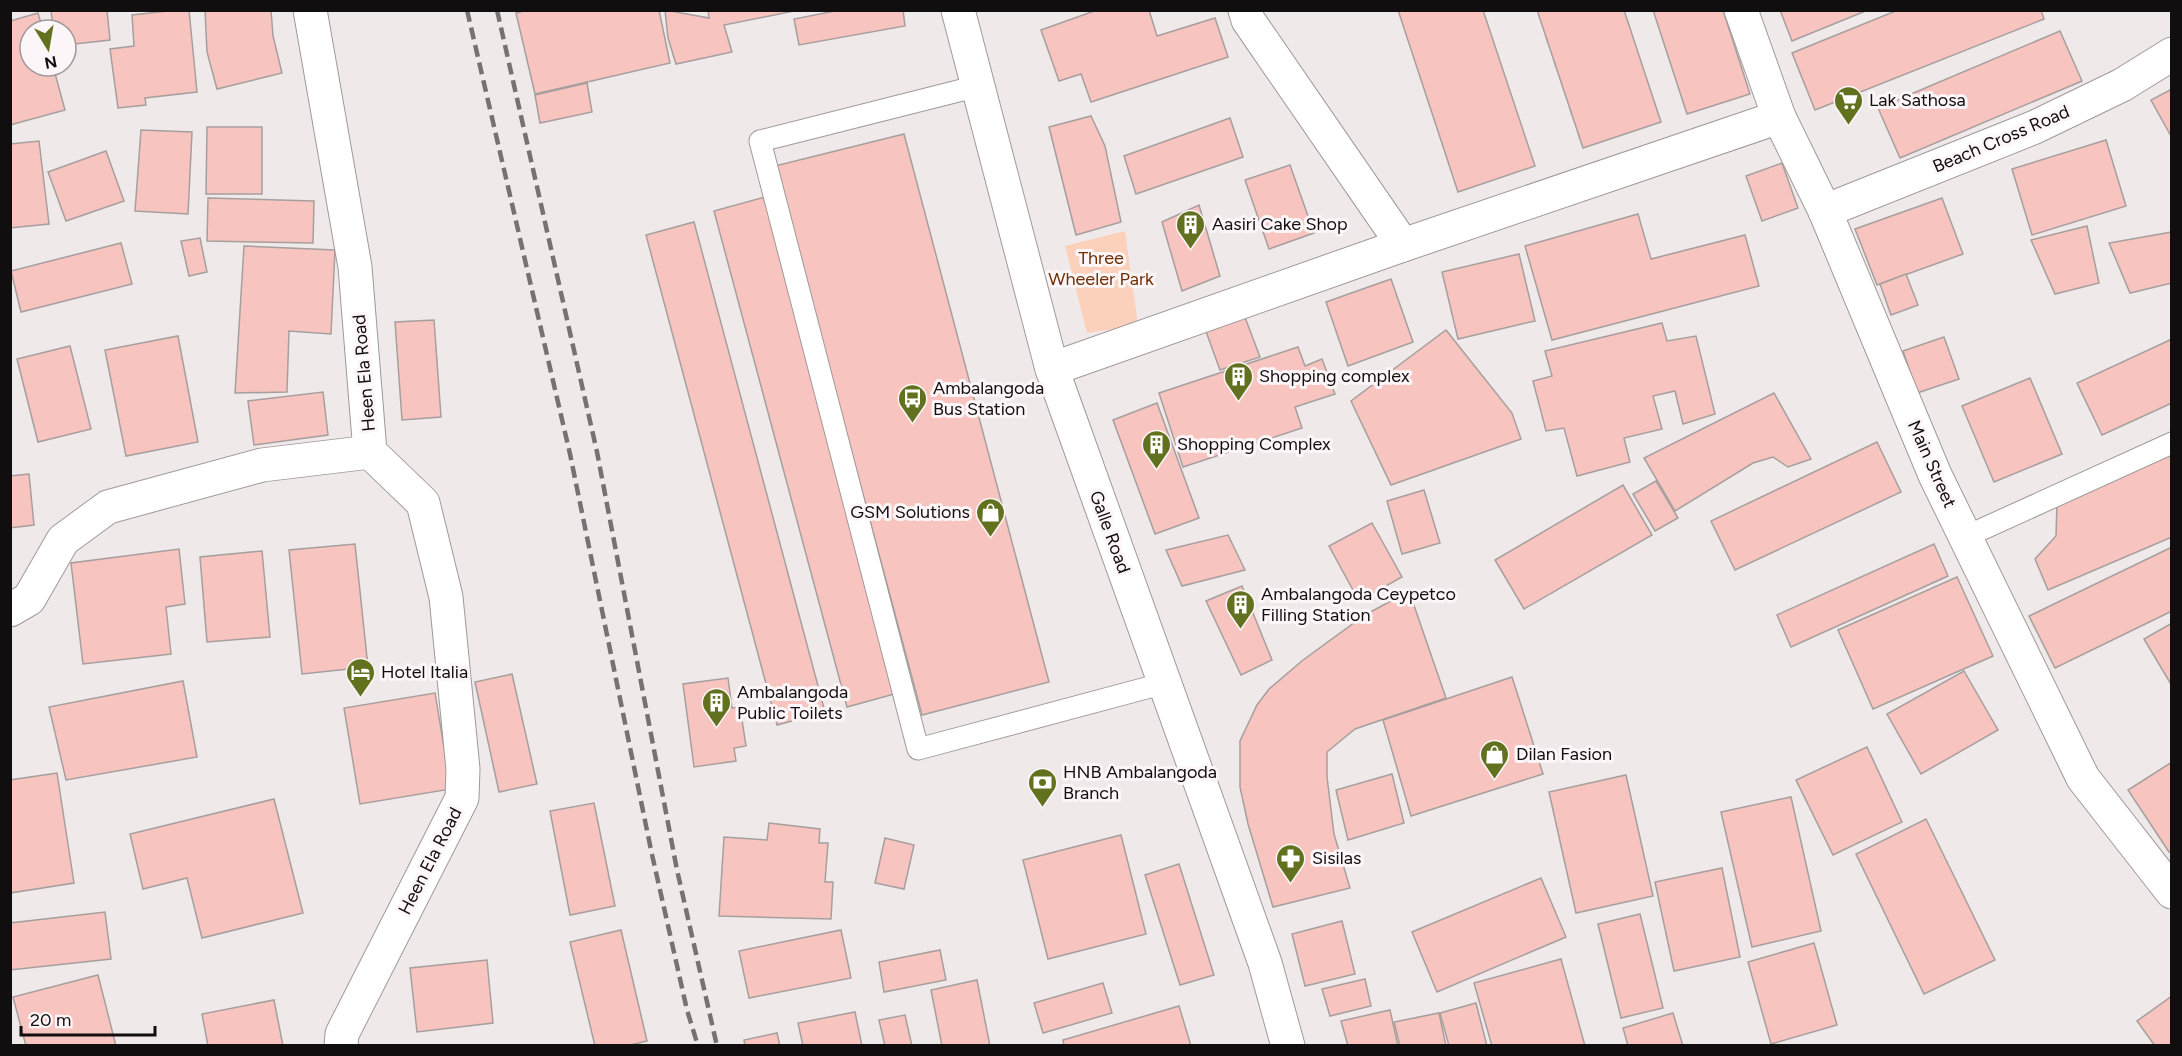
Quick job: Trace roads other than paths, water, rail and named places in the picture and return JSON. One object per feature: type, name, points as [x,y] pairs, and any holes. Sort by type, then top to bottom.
[{"type":"main road","name":"Heen Ela Road","points":[[310,10],[355,267],[370,452],[423,503],[446,597],[463,769],[462,798],[342,1034],[341,1046]]},
{"type":"main road","name":"Galle Road","points":[[958,10],[1052,369],[1265,963],[1288,1046]]},
{"type":"main road","points":[[1245,10],[1248,20],[1403,245]]},
{"type":"main road","name":"Main Street","points":[[1741,10],[1779,117],[1825,211],[1935,475],[1965,537],[2083,778],[2172,892]]},
{"type":"main road","name":"Beach Cross Road","points":[[1825,211],[2035,127],[2122,84],[2172,54]]},
{"type":"main road","points":[[1052,369],[1403,245],[1779,117]]},
{"type":"main road","points":[[10,610],[29,599],[63,540],[108,507],[262,465],[370,452]]},
{"type":"lane","points":[[978,86],[760,141],[918,750],[1165,683]]},
{"type":"lane","points":[[1965,537],[2172,443]]},
{"type":"railway","points":[[467,10],[570,454],[651,850],[687,1010],[698,1046]]},
{"type":"railway","points":[[497,10],[597,452],[677,870],[717,1046]]},
{"type":"place","name":"Lak Sathosa","points":[[1848,126]]},
{"type":"place","name":"Aasiri Cake Shop","points":[[1191,250]]},
{"type":"place","name":"Shopping complex","points":[[1238,402]]},
{"type":"place","name":"Ambalangoda Bus Station","points":[[912,424]]},
{"type":"place","name":"Shopping Complex","points":[[1156,470]]},
{"type":"place","name":"GSM Solutions","points":[[991,538]]},
{"type":"place","name":"Ambalangoda Ceypetco Filling Station","points":[[1240,630]]},
{"type":"place","name":"Hotel Italia","points":[[360,698]]},
{"type":"place","name":"Ambalangoda Public Toilets","points":[[716,728]]},
{"type":"place","name":"Dilan Fasion","points":[[1495,780]]},
{"type":"place","name":"HNB Ambalangoda Branch","points":[[1042,808]]},
{"type":"place","name":"Sisilas","points":[[1291,884]]},
{"type":"park label","name":"Three Wheeler Park","points":[[1101,268]]}]
